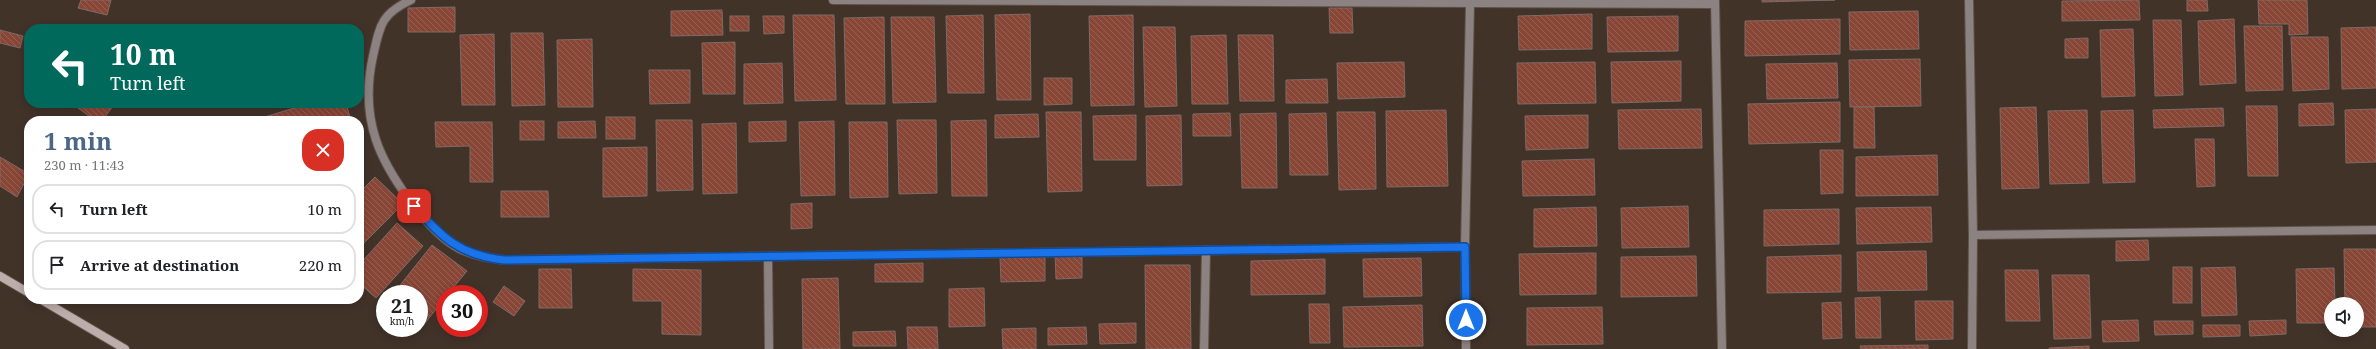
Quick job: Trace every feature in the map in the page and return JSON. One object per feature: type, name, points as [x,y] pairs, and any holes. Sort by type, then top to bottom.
[{"type":"street","points":[[411,0],[393,8],[380,24],[369,76],[369,106],[376,139],[386,164],[414,206],[435,229],[458,248],[481,257],[504,260],[1465,247]]},
{"type":"street","points":[[833,0],[1470,4],[1715,2],[1722,349]]},
{"type":"street","points":[[1969,0],[1973,234],[1972,349]]},
{"type":"street","points":[[1466,349],[1465,247],[1470,4]]},
{"type":"street","points":[[1973,234],[2376,230]]},
{"type":"street","points":[[1204,349],[1206,250]]},
{"type":"street","points":[[768,257],[769,349]]},
{"type":"street","points":[[0,276],[24,290]]},
{"type":"street","points":[[48,304],[125,349]]},
{"type":"building","points":[[81,0],[111,0],[107,15],[78,8]]},
{"type":"building","points":[[1762,0],[1835,0],[1762,2]]},
{"type":"building","points":[[2139,0],[2140,20],[2062,21],[2062,1]]},
{"type":"building","points":[[2187,0],[2207,0],[2208,11],[2187,11]]},
{"type":"building","points":[[2258,0],[2307,0],[2308,34],[2289,35],[2289,24],[2259,24]]},
{"type":"building","points":[[455,7],[455,32],[408,32],[408,8]]},
{"type":"building","points":[[1329,8],[1352,8],[1353,33],[1330,33]]},
{"type":"building","points":[[722,10],[723,35],[671,36],[671,11]]},
{"type":"building","points":[[1918,11],[1919,49],[1850,50],[1849,12]]},
{"type":"building","points":[[1030,14],[1031,100],[997,100],[995,15]]},
{"type":"building","points":[[1592,14],[1592,49],[1519,50],[1518,16]]},
{"type":"building","points":[[793,15],[834,15],[836,100],[795,101]]},
{"type":"building","points":[[983,15],[984,93],[948,93],[946,16]]},
{"type":"building","points":[[1133,15],[1134,105],[1091,106],[1089,16]]},
{"type":"building","points":[[730,16],[749,16],[749,31],[730,31]]},
{"type":"building","points":[[763,16],[784,16],[784,33],[764,34]]},
{"type":"building","points":[[1678,16],[1678,51],[1608,52],[1607,17]]},
{"type":"building","points":[[884,17],[885,104],[846,104],[844,18]]},
{"type":"building","points":[[891,17],[934,17],[936,102],[893,103]]},
{"type":"building","points":[[1840,19],[1840,54],[1745,56],[1745,21]]},
{"type":"building","points":[[2234,19],[2236,83],[2200,85],[2198,21]]},
{"type":"building","points":[[2153,20],[2181,20],[2183,95],[2155,96]]},
{"type":"building","points":[[2244,26],[2282,26],[2283,90],[2246,91]]},
{"type":"building","points":[[1143,27],[1175,27],[1177,106],[1145,107]]},
{"type":"building","points":[[2376,27],[2376,88],[2342,89],[2341,28]]},
{"type":"building","points":[[2133,29],[2135,96],[2102,97],[2100,30]]},
{"type":"building","points":[[0,30],[23,36],[20,48],[0,43]]},
{"type":"building","points":[[511,33],[543,33],[545,105],[512,106]]},
{"type":"building","points":[[494,34],[495,105],[462,105],[460,35]]},
{"type":"building","points":[[1226,35],[1228,104],[1192,104],[1191,36]]},
{"type":"building","points":[[1238,35],[1273,35],[1274,101],[1240,101]]},
{"type":"building","points":[[2291,37],[2328,37],[2329,89],[2293,91]]},
{"type":"building","points":[[2088,38],[2088,58],[2065,58],[2065,39]]},
{"type":"building","points":[[592,39],[593,107],[558,107],[557,40]]},
{"type":"building","points":[[735,42],[735,94],[703,94],[702,43]]},
{"type":"building","points":[[1920,59],[1921,106],[1850,107],[1849,60]]},
{"type":"building","points":[[1681,61],[1681,101],[1612,103],[1611,62]]},
{"type":"building","points":[[1404,62],[1405,97],[1338,99],[1337,63]]},
{"type":"building","points":[[1595,62],[1596,103],[1518,104],[1517,63]]},
{"type":"building","points":[[782,63],[783,103],[744,104],[744,64]]},
{"type":"building","points":[[1837,63],[1838,98],[1767,99],[1766,64]]},
{"type":"building","points":[[649,70],[690,70],[690,103],[650,104]]},
{"type":"building","points":[[1044,78],[1072,78],[1072,104],[1044,105]]},
{"type":"building","points":[[1327,79],[1328,103],[1286,103],[1286,80]]},
{"type":"building","points":[[1840,102],[1840,142],[1749,144],[1748,104]]},
{"type":"building","points":[[2333,103],[2334,125],[2299,126],[2299,104]]},
{"type":"building","points":[[2246,106],[2277,106],[2278,176],[2248,176]]},
{"type":"building","points":[[1854,107],[1874,107],[1875,148],[1854,148]]},
{"type":"building","points":[[2036,107],[2039,188],[2002,189],[2000,108]]},
{"type":"building","points":[[78,108],[112,108],[106,116],[89,116]]},
{"type":"building","points":[[294,108],[347,108],[350,116],[268,116]]},
{"type":"building","points":[[2223,108],[2224,126],[2154,128],[2153,110]]},
{"type":"building","points":[[1701,109],[1702,148],[1619,149],[1618,110]]},
{"type":"building","points":[[2376,109],[2376,162],[2346,163],[2345,110]]},
{"type":"building","points":[[1446,110],[1448,186],[1387,187],[1386,111]]},
{"type":"building","points":[[2087,110],[2089,183],[2050,184],[2048,111]]},
{"type":"building","points":[[2133,110],[2135,182],[2103,183],[2101,111]]},
{"type":"building","points":[[1046,112],[1081,112],[1082,191],[1048,192]]},
{"type":"building","points":[[1337,112],[1375,112],[1376,189],[1339,190]]},
{"type":"building","points":[[1230,113],[1231,136],[1193,136],[1193,114]]},
{"type":"building","points":[[1276,113],[1277,188],[1242,188],[1240,114]]},
{"type":"building","points":[[1326,113],[1328,175],[1290,175],[1289,114]]},
{"type":"building","points":[[1038,114],[1039,137],[995,138],[995,115]]},
{"type":"building","points":[[1136,115],[1136,160],[1094,160],[1093,116]]},
{"type":"building","points":[[1181,115],[1182,185],[1147,186],[1146,116]]},
{"type":"building","points":[[1588,115],[1588,148],[1526,150],[1525,116]]},
{"type":"building","points":[[606,117],[635,117],[635,139],[606,139]]},
{"type":"building","points":[[656,120],[692,120],[693,190],[657,191]]},
{"type":"building","points":[[897,120],[936,120],[937,193],[899,194]]},
{"type":"building","points":[[986,120],[987,196],[952,196],[951,121]]},
{"type":"building","points":[[520,121],[544,121],[544,140],[520,140]]},
{"type":"building","points":[[595,121],[596,138],[558,138],[558,122]]},
{"type":"building","points":[[786,121],[786,141],[749,142],[749,122]]},
{"type":"building","points":[[834,121],[835,195],[801,196],[799,122]]},
{"type":"building","points":[[435,122],[492,122],[493,182],[470,182],[470,146],[436,147]]},
{"type":"building","points":[[849,122],[887,122],[888,197],[850,198]]},
{"type":"building","points":[[736,123],[737,193],[703,194],[702,124]]},
{"type":"building","points":[[2195,139],[2214,139],[2215,186],[2197,187]]},
{"type":"building","points":[[647,147],[647,196],[603,197],[603,148]]},
{"type":"building","points":[[1820,150],[1843,150],[1843,193],[1821,194]]},
{"type":"building","points":[[1937,155],[1938,195],[1856,196],[1856,157]]},
{"type":"building","points":[[0,157],[24,171],[24,184],[17,197],[0,186]]},
{"type":"building","points":[[1594,159],[1595,195],[1523,196],[1522,161]]},
{"type":"building","points":[[375,177],[403,204],[364,243],[364,188]]},
{"type":"building","points":[[501,191],[548,191],[549,217],[501,217]]},
{"type":"building","points":[[812,203],[812,228],[791,229],[791,204]]},
{"type":"building","points":[[1688,206],[1689,247],[1622,248],[1621,208]]},
{"type":"building","points":[[1596,207],[1597,246],[1534,247],[1534,209]]},
{"type":"building","points":[[1931,207],[1932,242],[1857,244],[1856,208]]},
{"type":"building","points":[[1839,209],[1839,244],[1764,246],[1764,210]]},
{"type":"building","points":[[397,223],[423,246],[388,285],[376,285],[376,298],[364,287],[364,259]]},
{"type":"building","points":[[2148,240],[2149,260],[2116,261],[2116,241]]},
{"type":"building","points":[[432,245],[467,271],[455,285],[436,285],[436,309],[428,319],[428,285],[400,285]]},
{"type":"building","points":[[2344,249],[2376,249],[2376,327],[2364,327],[2364,297],[2345,297]]},
{"type":"building","points":[[1926,251],[1927,290],[1858,291],[1857,252]]},
{"type":"building","points":[[1082,253],[1082,278],[1056,279],[1055,254]]},
{"type":"building","points":[[1596,253],[1596,294],[1520,295],[1519,254]]},
{"type":"building","points":[[1841,255],[1841,292],[1767,293],[1767,257]]},
{"type":"building","points":[[1045,256],[1045,281],[1001,282],[1000,257]]},
{"type":"building","points":[[1696,256],[1697,296],[1621,297],[1621,257]]},
{"type":"building","points":[[1421,258],[1422,296],[1364,297],[1363,259]]},
{"type":"building","points":[[1325,259],[1325,294],[1251,295],[1251,261]]},
{"type":"building","points":[[923,263],[923,282],[875,282],[875,264]]},
{"type":"building","points":[[1145,265],[1190,265],[1191,349],[1146,349]]},
{"type":"building","points":[[2173,267],[2192,267],[2192,303],[2173,303]]},
{"type":"building","points":[[2235,267],[2237,315],[2202,316],[2201,268]]},
{"type":"building","points":[[2334,268],[2335,297],[2324,297],[2324,323],[2297,323],[2296,269]]},
{"type":"building","points":[[539,269],[571,269],[572,308],[539,308]]},
{"type":"building","points":[[633,269],[701,270],[701,335],[662,334],[662,301],[633,301]]},
{"type":"building","points":[[2005,270],[2038,270],[2040,321],[2006,321]]},
{"type":"building","points":[[2052,275],[2089,275],[2091,338],[2054,339]]},
{"type":"building","points":[[838,278],[840,349],[803,349],[802,279]]},
{"type":"building","points":[[504,286],[525,301],[514,316],[493,302]]},
{"type":"building","points":[[984,288],[985,326],[949,327],[949,289]]},
{"type":"building","points":[[1880,297],[1881,338],[1856,338],[1855,298]]},
{"type":"building","points":[[1915,301],[1953,301],[1953,339],[1916,340]]},
{"type":"building","points":[[1841,302],[1842,338],[1823,339],[1822,303]]},
{"type":"building","points":[[1309,304],[1329,304],[1330,343],[1310,343]]},
{"type":"building","points":[[1422,305],[1423,346],[1344,347],[1343,307]]},
{"type":"building","points":[[1602,307],[1603,344],[1527,345],[1527,308]]},
{"type":"building","points":[[2138,320],[2139,341],[2103,342],[2102,321]]},
{"type":"building","points":[[2286,320],[2286,334],[2250,336],[2249,321]]},
{"type":"building","points":[[2154,321],[2193,321],[2193,334],[2155,335]]},
{"type":"building","points":[[1136,323],[1136,343],[1100,344],[1099,324]]},
{"type":"building","points":[[2203,325],[2240,325],[2240,336],[2203,337]]},
{"type":"building","points":[[907,327],[937,327],[938,349],[908,349]]},
{"type":"building","points":[[1086,327],[1087,344],[1048,345],[1048,328]]},
{"type":"building","points":[[1036,328],[1036,349],[1003,349],[1002,329]]},
{"type":"building","points":[[895,331],[896,346],[853,346],[853,332]]},
{"type":"building","points":[[1928,345],[1928,349],[1861,349],[1860,346]]},
{"type":"building","points":[[2089,346],[2089,349],[2049,349],[2049,348]]},
{"type":"route","points":[[414,206],[435,229],[458,248],[481,257],[504,260],[1465,247],[1466,320]]}]
